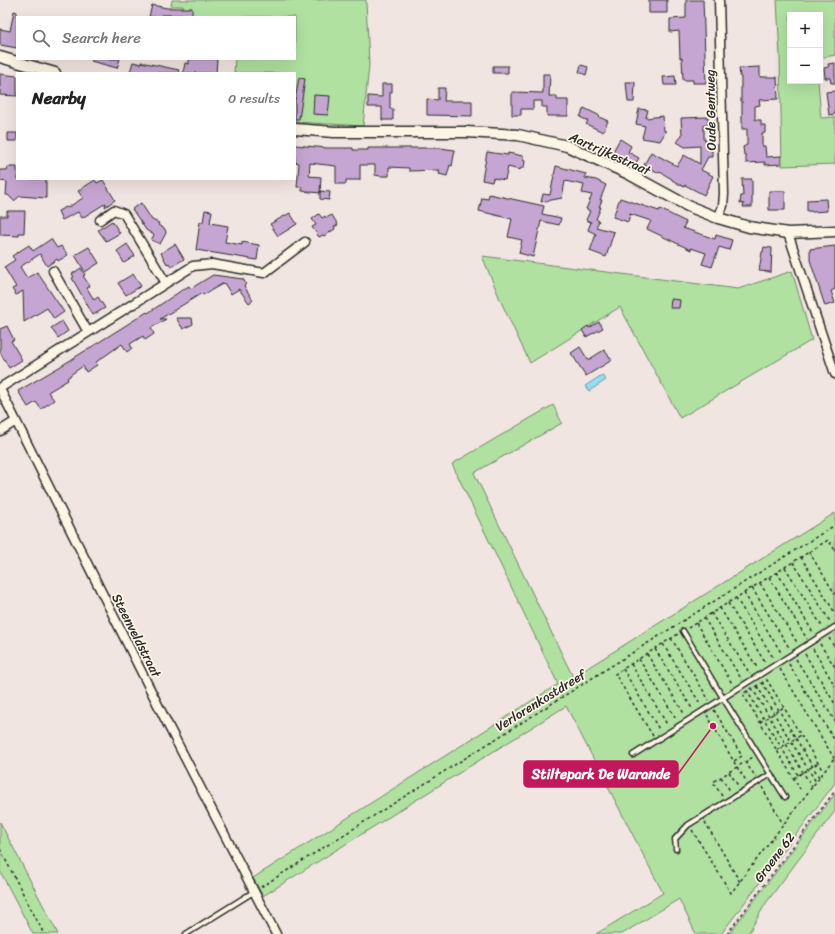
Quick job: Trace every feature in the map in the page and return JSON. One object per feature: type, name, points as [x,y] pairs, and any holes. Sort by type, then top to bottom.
[{"type":"street","name":"Oude Gentweg","points":[[718,218],[724,194],[719,0]]},
{"type":"street","points":[[0,57],[52,72]]},
{"type":"street","name":"Aartrijkestraat","points":[[296,129],[334,132],[466,132],[518,135],[567,146],[628,174],[688,206],[718,218],[749,227],[788,233],[835,231]]},
{"type":"street","points":[[100,220],[114,210],[124,214],[166,283]]},
{"type":"street","points":[[788,233],[835,374]]},
{"type":"street","points":[[0,388],[193,266],[212,264],[264,273],[305,242]]},
{"type":"street","points":[[53,271],[88,332]]},
{"type":"street","name":"Steenveldstraat","points":[[0,388],[173,734],[276,934]]},
{"type":"street","points":[[0,431],[16,421]]},
{"type":"lane","points":[[633,755],[834,628]]},
{"type":"lane","points":[[683,631],[785,797]]},
{"type":"lane","points":[[676,849],[675,839],[689,824],[771,774]]},
{"type":"lane","points":[[186,934],[255,891]]},
{"type":"path","name":"Verlorenkostdreef","points":[[255,891],[835,525]]},
{"type":"path","points":[[656,741],[614,674],[828,540],[835,550]]},
{"type":"path","points":[[809,552],[835,594]]},
{"type":"path","points":[[801,557],[835,613]]},
{"type":"path","points":[[793,562],[834,628]]},
{"type":"path","points":[[785,567],[835,648]]},
{"type":"path","points":[[777,572],[835,668]]},
{"type":"path","points":[[769,577],[835,686]]},
{"type":"path","points":[[744,593],[835,741]]},
{"type":"path","points":[[689,824],[731,893],[835,757],[736,598]]},
{"type":"path","points":[[728,603],[769,669]]},
{"type":"path","points":[[720,608],[761,674]]},
{"type":"path","points":[[712,613],[753,679]]},
{"type":"path","points":[[704,618],[745,684]]},
{"type":"path","points":[[696,623],[736,690]]},
{"type":"path","points":[[671,638],[742,756],[734,761]]},
{"type":"path","points":[[663,644],[737,767],[751,787]]},
{"type":"path","points":[[655,649],[696,715]]},
{"type":"path","points":[[647,654],[688,720]]},
{"type":"path","points":[[639,659],[680,726]]},
{"type":"path","points":[[631,664],[672,731]]},
{"type":"path","points":[[623,669],[664,736]]},
{"type":"path","points":[[800,789],[743,694],[747,691],[767,680],[824,772]]},
{"type":"path","points":[[762,682],[819,777]]},
{"type":"path","points":[[757,685],[816,782]]},
{"type":"path","points":[[752,688],[812,787]]},
{"type":"path","points":[[747,691],[798,775]]},
{"type":"path","points":[[760,722],[784,707]]},
{"type":"path","points":[[776,750],[801,736]]},
{"type":"path","points":[[726,802],[713,782],[758,754]]},
{"type":"path","points":[[745,762],[759,782],[783,825]]},
{"type":"path","points":[[794,778],[818,763]]},
{"type":"path","points":[[729,772],[742,792]]},
{"type":"path","points":[[721,777],[734,797]]},
{"type":"path","name":"Groene 62","points":[[727,934],[835,791]]},
{"type":"path","points":[[702,817],[740,882]]},
{"type":"path","points":[[0,849],[44,934]]},
{"type":"green space","points":[[172,0],[366,0],[369,65],[363,126],[296,122],[296,72],[234,72],[235,60],[296,60],[296,16],[183,16],[183,6],[171,6]]},
{"type":"green space","points":[[777,0],[835,0],[835,55],[823,57],[823,12],[787,12],[787,84],[818,84],[821,118],[835,117],[835,164],[782,166],[780,56]]},
{"type":"green space","points":[[482,256],[738,289],[792,271],[812,340],[680,418],[620,307],[530,363],[502,304]]},
{"type":"green space","points":[[553,405],[562,423],[474,473],[573,677],[835,513],[835,783],[721,934],[696,934],[679,899],[622,934],[596,934],[663,893],[566,706],[263,896],[253,878],[558,684],[452,464]]},
{"type":"green space","points":[[835,794],[835,811],[766,903],[748,934],[729,934]]},
{"type":"green space","points":[[0,822],[58,934],[33,934],[0,871]]},
{"type":"water","points":[[602,375],[606,380],[589,391],[585,386]]},
{"type":"building","points":[[649,0],[667,0],[667,13],[649,13]]},
{"type":"building","points":[[686,0],[703,0],[706,83],[693,83],[693,80],[683,80],[682,58],[680,58],[679,31],[670,32],[670,19],[686,18]]},
{"type":"building","points":[[152,5],[167,8],[192,8],[192,16],[149,16]]},
{"type":"building","points":[[14,11],[17,12],[16,48],[0,45],[0,29],[10,31]]},
{"type":"building","points":[[91,60],[120,60],[117,68]]},
{"type":"building","points":[[189,60],[217,60],[216,72],[183,72],[185,63],[189,64]]},
{"type":"building","points":[[133,62],[141,64],[141,62],[179,70],[178,72],[130,72]]},
{"type":"building","points":[[835,63],[835,83],[831,83],[830,78],[825,78],[824,68],[829,67],[828,64]]},
{"type":"building","points":[[581,65],[588,67],[586,75],[579,72]]},
{"type":"building","points":[[493,66],[508,66],[508,73],[493,73]]},
{"type":"building","points":[[760,67],[760,77],[777,77],[778,99],[759,100],[760,105],[755,106],[755,120],[761,120],[761,125],[765,125],[765,133],[762,133],[762,146],[765,146],[766,157],[781,156],[781,164],[765,165],[765,162],[746,163],[746,155],[744,155],[743,147],[747,145],[747,129],[742,129],[741,77],[739,68]]},
{"type":"building","points":[[0,74],[16,76],[16,96],[0,95]]},
{"type":"building","points":[[543,74],[550,74],[549,96],[557,96],[557,100],[568,100],[568,116],[547,116],[547,107],[542,107],[542,101],[533,101],[533,109],[521,109],[521,115],[512,115],[512,92],[543,93]]},
{"type":"building","points":[[675,76],[676,85],[664,85],[663,77]]},
{"type":"building","points":[[299,78],[305,79],[299,119],[296,119],[296,94]]},
{"type":"building","points":[[626,82],[635,82],[634,102],[628,102]]},
{"type":"building","points":[[382,84],[392,84],[392,92],[390,92],[390,109],[393,109],[393,120],[382,120],[382,107],[368,107],[368,96],[382,97]]},
{"type":"building","points":[[438,88],[445,88],[444,101],[472,101],[472,116],[427,115],[427,99],[438,100]]},
{"type":"building","points":[[835,91],[835,114],[829,115],[826,92]]},
{"type":"building","points":[[314,95],[330,96],[328,115],[313,114]]},
{"type":"building","points":[[584,108],[608,121],[603,132],[586,124],[588,121],[580,117]]},
{"type":"building","points":[[639,109],[648,110],[646,118],[663,116],[664,131],[666,131],[660,141],[642,138],[645,126],[636,124]]},
{"type":"building","points":[[708,117],[708,125],[704,125],[704,140],[706,140],[706,144],[712,144],[712,157],[708,157],[701,170],[713,176],[704,195],[685,185],[684,187],[660,172],[659,173],[644,165],[651,152],[677,166],[684,155],[700,164],[700,146],[685,147],[677,142],[682,135],[681,118]]},
{"type":"building","points":[[8,133],[16,133],[16,141],[8,141]]},
{"type":"building","points":[[620,139],[631,146],[628,152],[639,158],[634,166],[612,153]]},
{"type":"building","points":[[296,145],[327,148],[353,148],[353,150],[368,150],[368,148],[440,148],[455,150],[452,166],[450,165],[447,176],[439,174],[440,170],[409,171],[409,168],[389,167],[389,176],[380,176],[375,175],[375,165],[360,165],[360,180],[346,180],[346,184],[336,184],[336,166],[310,163],[309,176],[321,177],[320,193],[302,191],[302,187],[297,187],[299,163],[296,162]]},
{"type":"building","points":[[487,152],[508,155],[508,153],[523,156],[523,160],[525,161],[524,168],[521,168],[520,170],[508,167],[505,180],[493,178],[492,182],[482,180]]},
{"type":"building","points":[[556,166],[586,174],[585,178],[596,180],[606,185],[600,200],[602,200],[599,207],[601,207],[596,219],[599,221],[596,227],[614,232],[606,257],[590,251],[596,234],[588,230],[591,222],[586,220],[590,211],[586,209],[592,195],[582,193],[584,185],[565,181],[562,198],[541,202],[543,194],[550,195]]},
{"type":"building","points":[[8,167],[16,167],[16,180],[46,180],[46,198],[20,196],[14,201],[6,195],[7,182],[0,181],[0,170],[7,170]]},
{"type":"building","points":[[742,179],[752,179],[752,207],[743,207],[744,204],[740,203],[741,196],[743,196]]},
{"type":"building","points":[[95,180],[97,183],[103,180],[115,200],[105,207],[106,203],[82,218],[78,212],[62,220],[58,211],[66,207],[67,208],[83,198],[78,191]]},
{"type":"building","points":[[320,191],[330,192],[329,200],[320,199]]},
{"type":"building","points":[[769,191],[785,191],[785,210],[769,210]]},
{"type":"building","points":[[489,194],[544,206],[542,214],[561,218],[559,225],[541,221],[533,257],[519,253],[522,240],[508,237],[512,219],[479,211],[482,198],[488,199]]},
{"type":"building","points":[[620,198],[659,211],[660,209],[686,222],[683,228],[715,239],[716,235],[732,240],[729,250],[719,247],[712,267],[702,264],[706,253],[691,248],[691,250],[647,229],[651,221],[630,214],[628,222],[613,217]]},
{"type":"building","points":[[826,199],[827,211],[807,211],[807,200]]},
{"type":"building","points":[[141,203],[152,220],[159,223],[158,225],[165,229],[166,233],[160,244],[151,240],[154,235],[146,230],[132,209]]},
{"type":"building","points":[[205,210],[212,211],[210,223],[228,226],[225,242],[242,245],[242,242],[259,245],[257,260],[196,250],[200,222],[203,222]]},
{"type":"building","points":[[7,211],[25,211],[24,233],[19,233],[19,236],[0,235],[0,216],[7,216]]},
{"type":"building","points":[[290,213],[297,224],[278,236],[270,224]]},
{"type":"building","points":[[319,214],[322,218],[332,215],[338,225],[334,227],[335,229],[324,236],[319,237],[312,227],[316,225],[312,219]]},
{"type":"building","points":[[112,221],[120,233],[106,241],[98,230]]},
{"type":"building","points":[[51,239],[57,248],[61,246],[68,255],[58,261],[57,259],[47,266],[40,254],[20,267],[27,278],[37,272],[64,312],[54,319],[47,308],[24,322],[23,291],[16,295],[12,289],[16,287],[4,267],[15,260],[12,256],[29,245],[33,251]]},
{"type":"building","points":[[127,244],[135,256],[124,263],[117,251]]},
{"type":"building","points":[[175,244],[184,259],[171,267],[169,263],[167,264],[161,253]]},
{"type":"building","points":[[835,246],[835,289],[831,291],[835,303],[825,306],[810,260],[810,249]]},
{"type":"building","points":[[89,247],[99,263],[85,272],[75,255]]},
{"type":"building","points":[[764,247],[772,248],[771,272],[759,271]]},
{"type":"building","points":[[81,268],[85,275],[83,276],[90,286],[87,288],[94,300],[98,297],[105,308],[93,315],[72,278],[74,277],[72,274]]},
{"type":"building","points":[[133,274],[141,286],[126,295],[118,283]]},
{"type":"building","points":[[213,275],[243,279],[246,284],[244,286],[253,300],[249,303],[239,289],[231,294],[224,283],[203,295],[202,293],[160,319],[166,319],[151,328],[154,334],[145,340],[143,336],[130,344],[132,348],[127,352],[122,344],[96,362],[97,365],[86,372],[83,366],[70,375],[67,378],[68,380],[48,392],[54,400],[41,409],[36,402],[28,407],[18,391],[147,312],[148,313],[182,290],[189,286],[190,289]]},
{"type":"building","points":[[671,299],[680,300],[679,308],[670,308]]},
{"type":"building","points":[[176,318],[192,318],[193,324],[183,329]]},
{"type":"building","points":[[62,321],[68,331],[58,338],[51,328]]},
{"type":"building","points":[[599,322],[603,328],[586,337],[582,330]]},
{"type":"building","points":[[7,326],[14,340],[11,341],[22,360],[9,368],[0,352],[0,329]]},
{"type":"building","points":[[580,347],[588,360],[604,350],[612,360],[586,376],[571,353]]},
{"type":"place","name":"Stiltepark De Warande","points":[[713,726]]}]
